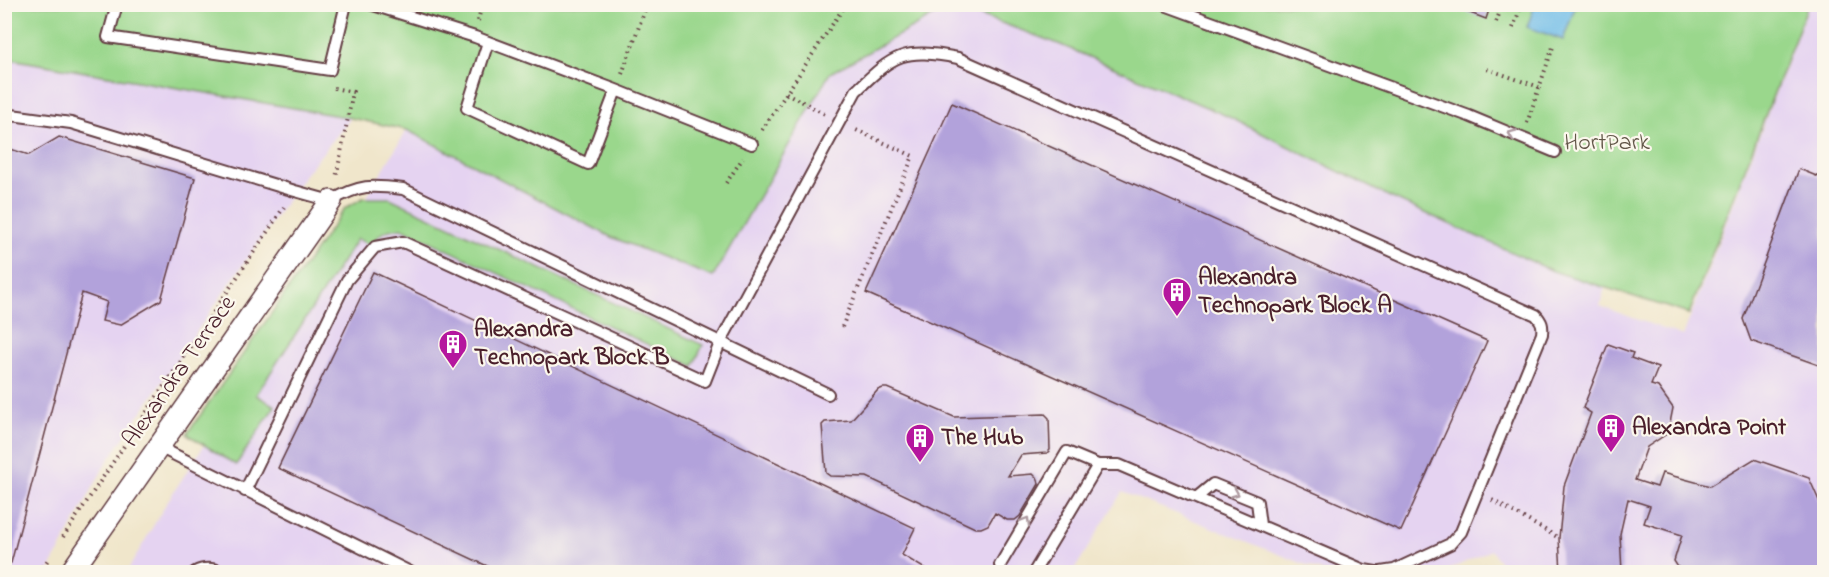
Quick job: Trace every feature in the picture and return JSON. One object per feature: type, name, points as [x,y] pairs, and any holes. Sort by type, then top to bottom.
[{"type":"street","name":"Alexandra Terrace","points":[[71,573],[331,201]]},
{"type":"lane","points":[[117,4],[108,37],[330,70],[346,4]]},
{"type":"lane","points":[[370,4],[488,42],[752,144]]},
{"type":"lane","points":[[1162,4],[1469,116],[1556,152]]},
{"type":"lane","points":[[488,42],[467,108],[588,164],[616,90]]},
{"type":"lane","points":[[245,491],[347,280],[375,247],[404,242],[705,381],[720,343],[856,91],[880,68],[904,54],[930,53],[958,58],[1536,315],[1543,327],[1542,334],[1461,532],[1450,544],[1394,570],[1381,573]]},
{"type":"lane","points":[[4,114],[71,123],[331,201],[351,189],[375,186],[404,189],[828,394]]},
{"type":"lane","points":[[159,447],[410,573]]},
{"type":"lane","points":[[1002,573],[1000,565],[1067,452],[1098,465],[1119,465],[1364,570],[1376,573]]},
{"type":"lane","points":[[1034,573],[1098,465]]},
{"type":"lane","points":[[1196,498],[1213,484],[1257,502],[1260,525]]},
{"type":"lane","points":[[195,573],[202,568],[223,573]]},
{"type":"path","points":[[616,90],[647,4]]},
{"type":"path","points":[[726,183],[846,4]]},
{"type":"path","points":[[1496,22],[1503,4]]},
{"type":"path","points":[[1513,28],[1521,4]]},
{"type":"path","points":[[1521,138],[1554,44]]},
{"type":"path","points":[[1487,69],[1539,87]]},
{"type":"path","points":[[331,201],[353,92],[332,88]]},
{"type":"path","points":[[786,93],[839,123],[914,156],[842,327]]},
{"type":"path","points":[[59,543],[295,191]]},
{"type":"path","points":[[1477,492],[1559,538]]},
{"type":"path","points":[[40,573],[53,553]]},
{"type":"shaded area","points":[[953,5],[1061,45],[1227,116],[1388,196],[1553,271],[1605,287],[1600,306],[1683,336],[1809,5],[1824,5],[1824,572],[1507,572],[1491,550],[1444,572],[1324,572],[1122,492],[1073,572],[127,572],[167,502],[357,213],[407,130],[611,237],[713,277],[830,73]]},
{"type":"shaded area","points":[[4,58],[351,118],[306,173],[105,465],[48,572],[5,572]]},
{"type":"green space","points":[[4,5],[953,5],[830,73],[713,277],[611,237],[407,130],[351,118],[5,58]]},
{"type":"green space","name":"HortPark","points":[[953,5],[1808,5],[1689,314],[1553,271],[1388,196],[1227,116],[1061,45]]},
{"type":"green space","points":[[363,198],[390,198],[703,345],[693,366],[402,228],[391,230],[381,234],[372,246],[357,239],[256,395],[275,406],[236,465],[187,434],[345,208]]},
{"type":"water","points":[[1535,5],[1576,5],[1563,40],[1527,27]]},
{"type":"building","points":[[1446,4],[1491,4],[1486,19]]},
{"type":"building","name":"Alexandra Technopark Block A","points":[[952,103],[1487,341],[1401,531],[866,293]]},
{"type":"building","points":[[1824,118],[1824,133],[1819,121]]},
{"type":"building","points":[[59,137],[195,178],[161,300],[120,325],[102,321],[107,302],[82,293],[11,563],[4,566],[4,147],[29,155]]},
{"type":"building","points":[[1799,169],[1824,179],[1824,367],[1751,341],[1743,319]]},
{"type":"building","name":"Alexandra Technopark Block B","points":[[373,272],[915,528],[902,555],[928,572],[500,572],[278,468]]},
{"type":"building","name":"Alexandra Point","points":[[1608,344],[1633,353],[1631,358],[1658,368],[1651,385],[1658,387],[1673,408],[1668,433],[1647,447],[1635,480],[1657,487],[1662,473],[1710,486],[1754,459],[1809,478],[1824,512],[1824,572],[1681,572],[1674,561],[1682,535],[1644,523],[1650,506],[1628,499],[1620,534],[1622,572],[1561,572],[1559,538],[1564,486],[1591,413],[1583,408]]},
{"type":"building","name":"The Hub","points":[[883,388],[954,417],[1045,414],[1049,418],[1050,450],[1047,453],[1021,455],[1008,476],[1033,474],[1038,479],[1039,484],[1020,516],[1015,520],[1007,520],[995,513],[988,525],[975,528],[867,477],[830,476],[826,473],[822,425],[825,422],[851,420],[878,390]]},
{"type":"place","name":"Alexandra Technopark Block A","points":[[1177,318]]},
{"type":"place","name":"Alexandra Technopark Block B","points":[[453,370]]},
{"type":"place","name":"Alexandra Point","points":[[1611,454]]},
{"type":"place","name":"The Hub","points":[[920,464]]}]
